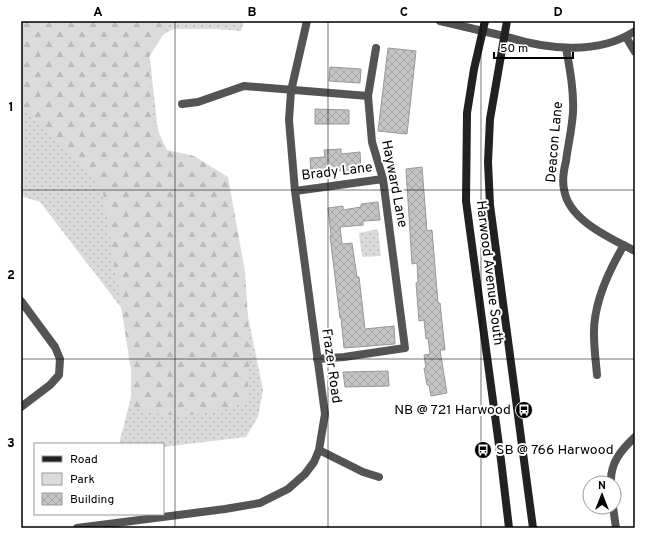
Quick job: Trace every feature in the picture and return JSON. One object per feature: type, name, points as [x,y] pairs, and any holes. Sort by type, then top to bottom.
[{"type":"main road","name":"Harwood Avenue South","points":[[485,21],[474,69],[467,113],[466,201],[509,528]]},
{"type":"main road","name":"Harwood Avenue South","points":[[507,21],[490,119],[488,162],[490,205],[533,528]]},
{"type":"street","name":"Frazer Road","points":[[77,528],[225,509],[260,503],[288,489],[305,474],[314,462],[319,450],[325,414],[295,191],[289,120],[291,91],[307,21]]},
{"type":"street","points":[[440,21],[545,46],[566,48],[596,46],[626,37],[635,31]]},
{"type":"street","points":[[626,37],[635,52]]},
{"type":"street","name":"Hayward Lane","points":[[317,359],[344,357],[405,348],[383,179],[372,142],[368,96],[376,48]]},
{"type":"street","name":"Deacon Lane","points":[[566,48],[572,86],[573,113],[565,162],[563,188],[566,198],[580,218],[635,251]]},
{"type":"street","points":[[182,104],[198,102],[244,86],[291,91],[368,96]]},
{"type":"street","name":"Brady Lane","points":[[295,191],[383,179]]},
{"type":"street","points":[[597,375],[594,335],[596,312],[602,290],[624,245]]},
{"type":"street","points":[[21,301],[55,347],[60,359],[59,375],[50,385],[21,407]]},
{"type":"street","points":[[610,475],[613,462],[623,448],[635,437]]},
{"type":"street","points":[[319,450],[363,472],[379,477]]},
{"type":"street","points":[[614,515],[616,528]]},
{"type":"green space","points":[[21,21],[244,21],[241,31],[174,29],[148,42],[157,123],[167,185],[219,175],[263,390],[258,417],[246,437],[164,447],[164,443],[119,443],[139,365],[133,323],[40,202],[21,196]]},
{"type":"green space","points":[[21,21],[172,21],[149,57],[151,116],[167,150],[194,156],[228,177],[245,272],[250,350],[247,402],[225,409],[190,415],[166,415],[131,407],[131,370],[103,193],[88,172],[27,110],[21,106]]},
{"type":"green space","points":[[378,229],[381,256],[362,257],[359,233]]},
{"type":"building","points":[[388,48],[416,51],[407,134],[378,131]]},
{"type":"building","points":[[330,67],[361,69],[360,83],[329,81]]},
{"type":"building","points":[[315,109],[349,110],[349,124],[315,124]]},
{"type":"building","points":[[341,149],[341,154],[360,152],[361,169],[311,173],[310,158],[325,157],[324,150]]},
{"type":"building","points":[[422,167],[427,231],[432,230],[438,303],[440,303],[445,350],[440,350],[447,393],[431,396],[429,385],[427,385],[424,368],[426,368],[424,355],[430,354],[428,338],[426,339],[424,320],[419,321],[416,283],[418,282],[417,263],[412,264],[406,169]]},
{"type":"building","points":[[378,202],[380,220],[363,221],[363,225],[340,227],[342,244],[352,243],[357,277],[359,277],[365,329],[394,326],[395,344],[344,348],[328,208],[343,206],[343,210],[361,207],[361,204]]},
{"type":"building","points":[[388,371],[389,386],[345,387],[343,372]]},
{"type":"place","name":"NB @ 721 Harwood","points":[[524,410]]},
{"type":"place","name":"SB @ 766 Harwood","points":[[483,450]]}]
